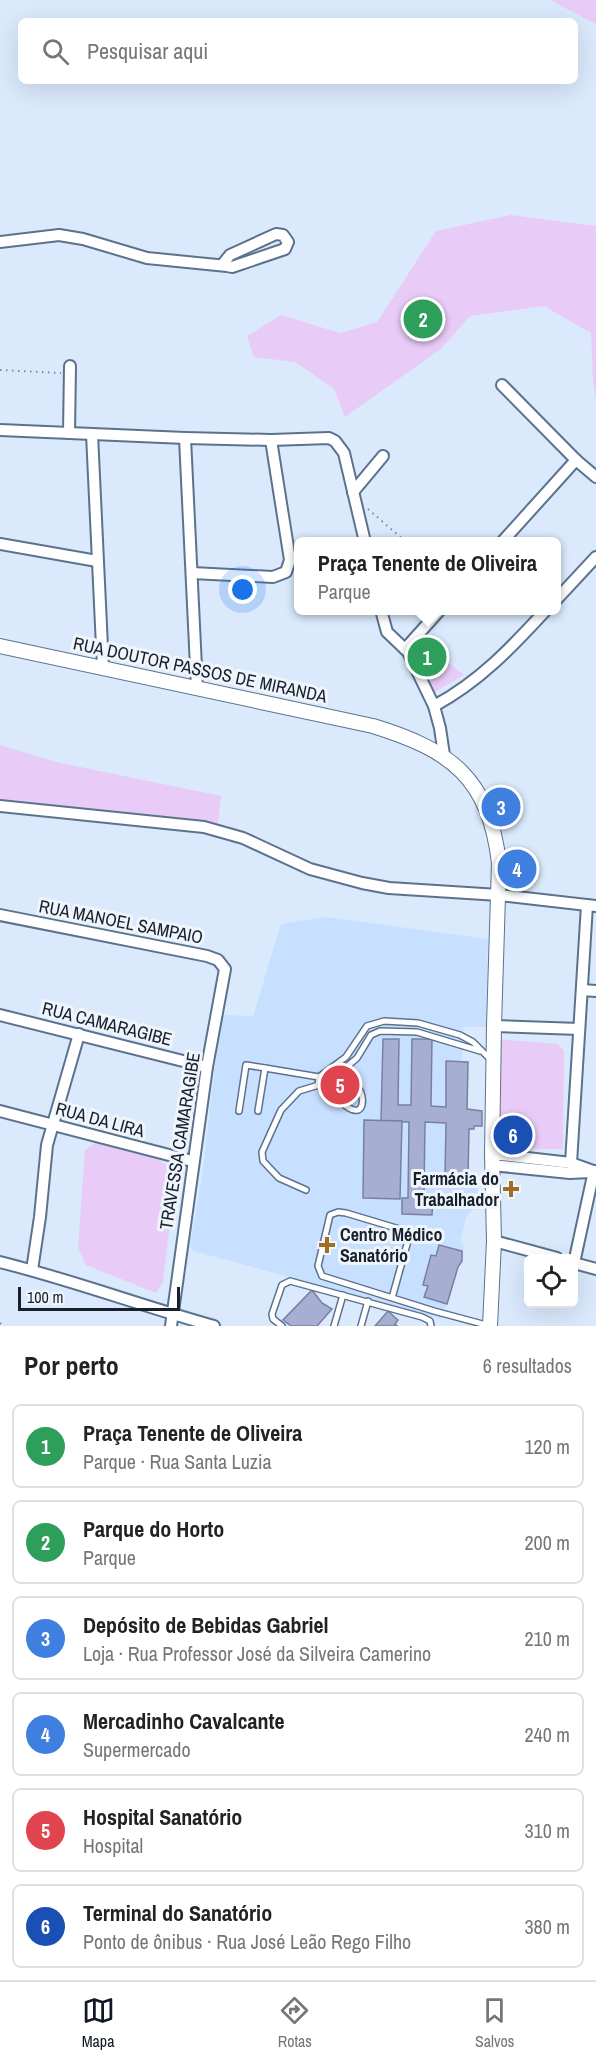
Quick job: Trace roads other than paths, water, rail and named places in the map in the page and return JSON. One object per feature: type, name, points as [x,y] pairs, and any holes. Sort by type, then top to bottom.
[{"type":"street","points":[[0,242],[59,236],[83,238],[147,258],[232,267],[285,249],[288,242],[283,236],[276,234],[230,255],[222,265]]},
{"type":"street","points":[[69,433],[70,369]]},
{"type":"street","points":[[502,385],[576,460],[596,477]]},
{"type":"street","points":[[0,430],[185,438],[271,440],[329,438],[340,446],[345,458],[364,537]]},
{"type":"street","points":[[92,434],[103,668]]},
{"type":"street","points":[[185,438],[196,688]]},
{"type":"street","points":[[192,573],[273,577],[286,572],[290,560],[271,440]]},
{"type":"street","points":[[354,495],[383,456]]},
{"type":"street","points":[[507,537],[576,460]]},
{"type":"street","points":[[0,544],[97,561]]},
{"type":"street","points":[[561,595],[596,557]]},
{"type":"street","points":[[382,615],[387,632],[407,646],[434,706],[444,755]]},
{"type":"street","points":[[407,646],[435,615]]},
{"type":"street","points":[[434,706],[463,689],[493,665],[541,615]]},
{"type":"street","name":"RUA DOUTOR PASSOS DE MIRANDA","points":[[0,646],[391,731],[444,755],[467,776],[491,819],[499,863],[492,1159],[494,1241],[490,1326]]},
{"type":"street","points":[[0,806],[188,824],[224,831],[310,869],[389,888],[498,895],[591,905],[582,990],[571,1162]]},
{"type":"street","name":"RUA MANOEL SAMPAIO","points":[[0,915],[207,956],[223,964],[225,974]]},
{"type":"street","name":"TRAVESSA CAMARAGIBE","points":[[171,1320],[192,1161],[225,974]]},
{"type":"street","points":[[582,990],[596,991]]},
{"type":"street","name":"RUA CAMARAGIBE","points":[[0,1015],[207,1067]]},
{"type":"street","points":[[494,1026],[579,1029]]},
{"type":"street","points":[[32,1270],[47,1145],[79,1034]]},
{"type":"street","name":"RUA DA LIRA","points":[[0,1111],[192,1161]]},
{"type":"street","points":[[492,1159],[571,1162],[595,1171]]},
{"type":"street","points":[[492,1159],[570,1173],[595,1171]]},
{"type":"street","points":[[575,1254],[595,1171]]},
{"type":"street","points":[[494,1241],[542,1254]]},
{"type":"street","points":[[0,1262],[32,1270],[171,1320],[214,1326]]},
{"type":"street","points":[[578,1264],[596,1269]]},
{"type":"lane","points":[[239,1111],[246,1065],[320,1077],[346,1057],[364,1029],[378,1022],[433,1026],[469,1038],[494,1062]]},
{"type":"lane","points":[[306,1190],[279,1178],[263,1161],[262,1152],[281,1110],[299,1091],[321,1085],[342,1071],[357,1058],[371,1035],[380,1031],[424,1034],[480,1051]]},
{"type":"lane","points":[[258,1111],[265,1068]]},
{"type":"lane","points":[[320,1077],[321,1085],[349,1108],[360,1110],[364,1101],[362,1093],[342,1071]]},
{"type":"lane","points":[[392,1298],[409,1237],[406,1231],[346,1213],[338,1212],[330,1215],[318,1266],[322,1276],[392,1298],[490,1326]]},
{"type":"lane","points":[[282,1326],[273,1319],[272,1314],[285,1283],[295,1281],[422,1317],[430,1321],[431,1326]]},
{"type":"lane","points":[[334,1326],[343,1295]]},
{"type":"lane","points":[[362,1326],[368,1301]]},
{"type":"place","name":"Parque do Horto","points":[[423,319]]},
{"type":"place","name":"Praça Tenente de Oliveira","points":[[427,657]]},
{"type":"place","name":"Depósito de Bebidas Gabriel","points":[[501,807]]},
{"type":"place","name":"Mercadinho Cavalcante","points":[[517,869]]},
{"type":"place","name":"Hospital Sanatório","points":[[340,1085]]},
{"type":"place","name":"Terminal do Sanatório","points":[[513,1135]]},
{"type":"place","name":"Farmácia do Trabalhador","points":[[511,1189]]},
{"type":"place","name":"Centro Médico Sanatório","points":[[327,1245]]}]
